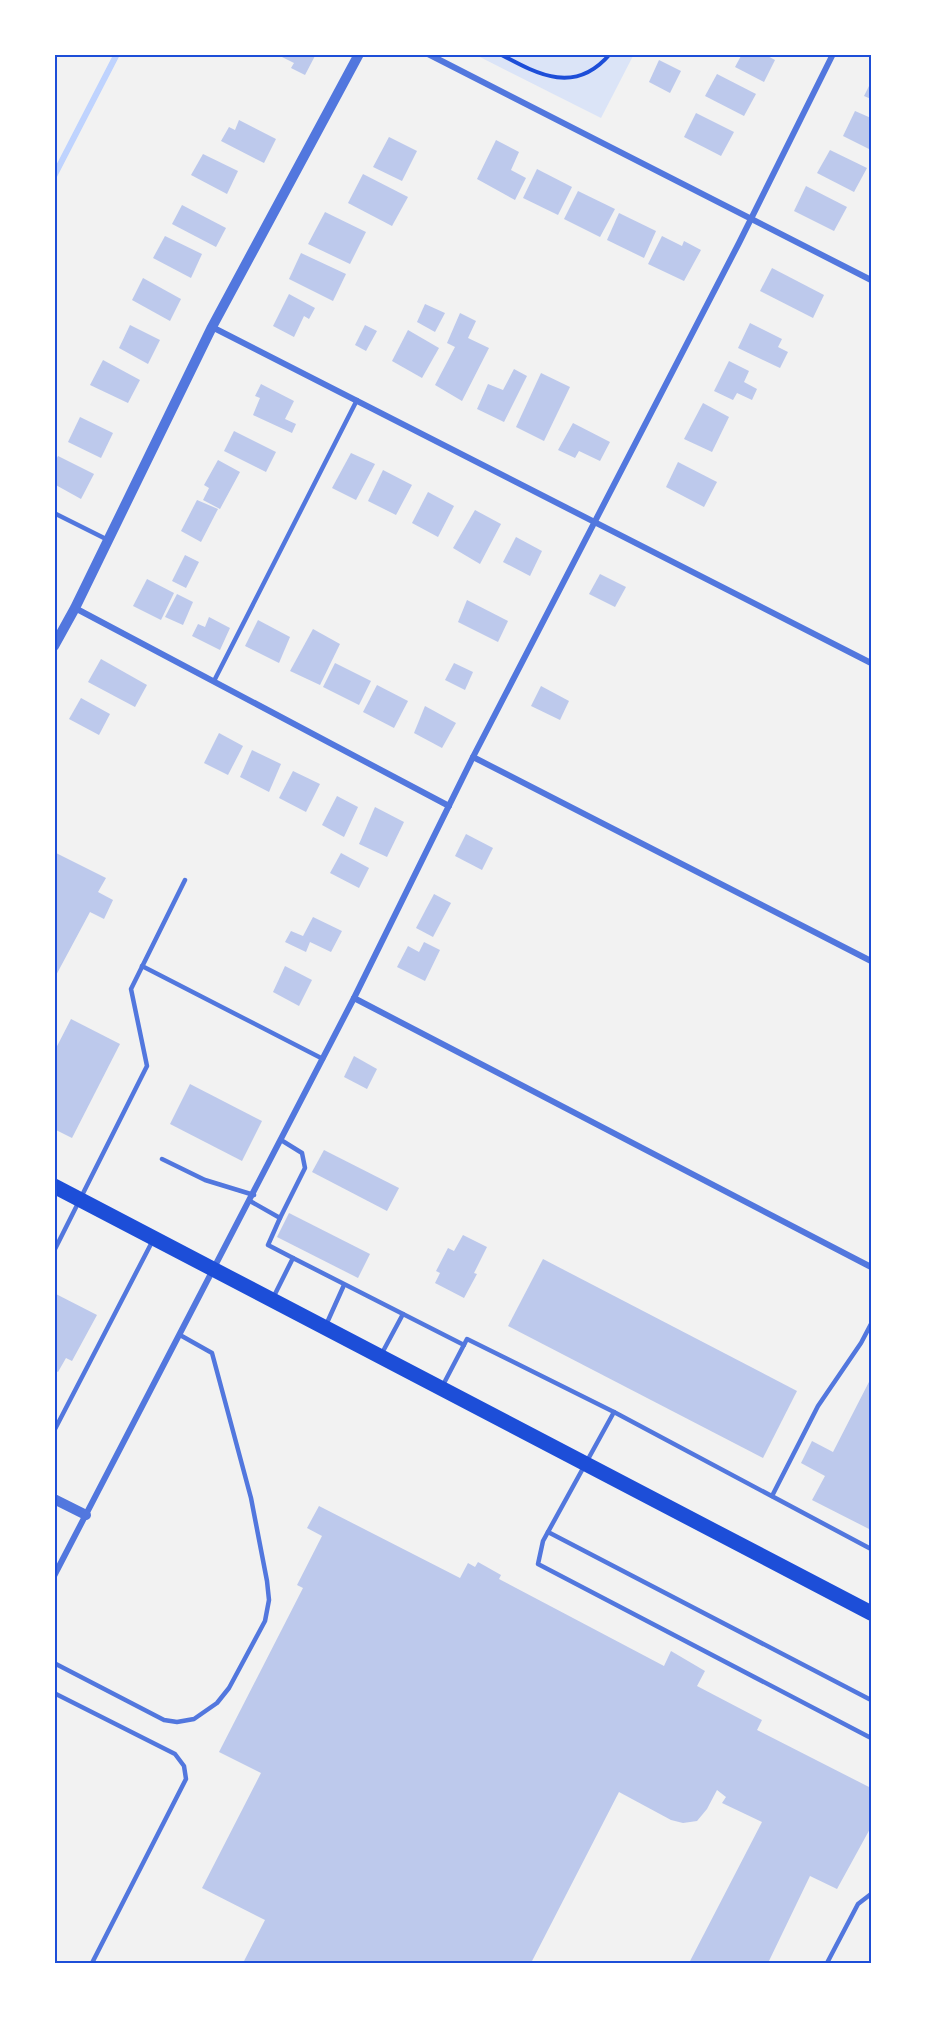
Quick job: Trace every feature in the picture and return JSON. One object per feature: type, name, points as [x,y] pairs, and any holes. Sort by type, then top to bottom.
[{"type":"main road","points":[[54,1186],[871,1613]]},
{"type":"street","points":[[54,646],[75,608],[212,327],[359,54]]},
{"type":"street","points":[[428,54],[871,280]]},
{"type":"street","points":[[54,1576],[252,1198],[473,757],[596,522],[833,54]]},
{"type":"street","points":[[212,327],[871,663]]},
{"type":"street","points":[[75,608],[449,806]]},
{"type":"street","points":[[473,757],[871,961]]},
{"type":"street","points":[[354,998],[871,1266]]},
{"type":"street","points":[[54,1498],[86,1515]]},
{"type":"lane","points":[[214,681],[357,400]]},
{"type":"lane","points":[[54,513],[108,540]]},
{"type":"lane","points":[[54,1251],[147,1066],[131,988],[185,880]]},
{"type":"lane","points":[[142,966],[323,1059]]},
{"type":"lane","points":[[281,1140],[302,1153],[305,1168],[267,1245],[464,1345]]},
{"type":"lane","points":[[162,1159],[205,1180],[252,1198],[280,1218]]},
{"type":"lane","points":[[54,1431],[154,1238]]},
{"type":"lane","points":[[272,1300],[293,1258]]},
{"type":"lane","points":[[325,1327],[344,1285]]},
{"type":"lane","points":[[381,1356],[403,1314]]},
{"type":"lane","points":[[772,1496],[818,1406],[861,1343],[871,1324]]},
{"type":"lane","points":[[54,1663],[164,1720],[177,1722],[194,1719],[217,1703],[230,1688],[266,1620],[267,1581],[251,1497],[212,1353],[180,1335]]},
{"type":"lane","points":[[442,1388],[467,1339],[614,1412],[871,1549]]},
{"type":"lane","points":[[614,1412],[543,1541],[538,1564],[871,1738]]},
{"type":"lane","points":[[548,1533],[871,1700]]},
{"type":"lane","points":[[54,1692],[175,1755],[184,1766],[186,1779],[92,1963]]},
{"type":"lane","points":[[827,1963],[858,1904],[864,1897],[871,1894]]},
{"type":"path","points":[[500,54],[546,76],[572,78],[595,69],[610,54]]},
{"type":"shaded area","points":[[474,54],[634,54],[601,118]]},
{"type":"building","points":[[282,54],[316,54],[305,75],[291,68],[294,63],[280,56]]},
{"type":"building","points":[[742,54],[764,54],[775,60],[764,82],[735,67]]},
{"type":"building","points":[[659,60],[681,71],[670,93],[649,82]]},
{"type":"building","points":[[717,74],[756,94],[744,116],[705,96]]},
{"type":"building","points":[[871,82],[871,99],[864,96]]},
{"type":"building","points":[[855,111],[871,118],[871,150],[843,136]]},
{"type":"building","points":[[696,113],[734,132],[721,156],[684,137]]},
{"type":"building","points":[[239,120],[276,139],[264,163],[221,141],[229,127],[235,130]]},
{"type":"building","points":[[389,137],[417,151],[402,181],[373,167]]},
{"type":"building","points":[[496,140],[519,152],[511,170],[526,178],[515,200],[477,179]]},
{"type":"building","points":[[830,150],[867,168],[854,192],[817,173]]},
{"type":"building","points":[[203,154],[238,171],[227,194],[191,175]]},
{"type":"building","points":[[537,169],[572,187],[558,215],[523,198]]},
{"type":"building","points":[[363,174],[408,197],[392,226],[348,203]]},
{"type":"building","points":[[806,186],[847,207],[834,231],[794,211]]},
{"type":"building","points":[[578,191],[615,209],[600,237],[564,219]]},
{"type":"building","points":[[182,205],[226,228],[216,247],[172,224]]},
{"type":"building","points":[[325,212],[366,232],[350,264],[308,244]]},
{"type":"building","points":[[619,213],[656,231],[644,258],[607,240]]},
{"type":"building","points":[[165,236],[202,254],[191,278],[153,258]]},
{"type":"building","points":[[662,236],[682,246],[684,241],[701,250],[684,281],[648,264]]},
{"type":"building","points":[[301,253],[346,274],[333,301],[289,279]]},
{"type":"building","points":[[772,268],[824,295],[813,318],[760,291]]},
{"type":"building","points":[[143,278],[181,299],[170,321],[132,300]]},
{"type":"building","points":[[289,294],[315,308],[309,319],[304,316],[294,337],[273,326]]},
{"type":"building","points":[[425,304],[445,313],[435,332],[417,322]]},
{"type":"building","points":[[460,313],[476,321],[468,338],[489,348],[462,401],[435,385],[455,347],[447,343]]},
{"type":"building","points":[[750,323],[782,339],[778,347],[788,352],[780,368],[738,348]]},
{"type":"building","points":[[130,325],[160,340],[148,364],[119,348]]},
{"type":"building","points":[[365,325],[377,331],[366,351],[355,345]]},
{"type":"building","points":[[408,330],[439,348],[422,378],[392,361]]},
{"type":"building","points":[[103,360],[140,380],[128,403],[90,385]]},
{"type":"building","points":[[729,361],[749,371],[744,382],[757,389],[752,400],[737,393],[733,400],[714,391]]},
{"type":"building","points":[[514,369],[527,376],[504,422],[477,409],[488,384],[503,390]]},
{"type":"building","points":[[541,373],[570,387],[544,441],[516,427]]},
{"type":"building","points":[[261,384],[294,401],[285,419],[296,424],[292,433],[253,415],[260,398],[255,396]]},
{"type":"building","points":[[703,403],[729,417],[712,452],[684,439]]},
{"type":"building","points":[[80,417],[113,433],[101,458],[68,442]]},
{"type":"building","points":[[573,423],[610,442],[600,461],[579,451],[575,458],[558,450]]},
{"type":"building","points":[[234,431],[276,452],[266,472],[224,451]]},
{"type":"building","points":[[351,453],[375,464],[356,500],[332,488]]},
{"type":"building","points":[[58,456],[94,474],[81,499],[54,484],[54,463]]},
{"type":"building","points":[[218,460],[240,472],[220,509],[203,500],[209,488],[204,485]]},
{"type":"building","points":[[678,462],[717,482],[704,507],[666,487]]},
{"type":"building","points":[[383,470],[412,485],[396,515],[368,501]]},
{"type":"building","points":[[428,492],[454,506],[438,537],[412,523]]},
{"type":"building","points":[[197,500],[218,509],[201,542],[181,531]]},
{"type":"building","points":[[475,510],[501,524],[480,564],[453,548]]},
{"type":"building","points":[[516,537],[542,551],[530,576],[503,562]]},
{"type":"building","points":[[185,555],[199,562],[186,588],[172,581]]},
{"type":"building","points":[[600,574],[626,587],[615,607],[589,594]]},
{"type":"building","points":[[147,579],[174,593],[161,620],[133,606]]},
{"type":"building","points":[[177,594],[193,602],[183,625],[165,617]]},
{"type":"building","points":[[467,600],[508,621],[498,642],[458,622]]},
{"type":"building","points":[[209,617],[230,628],[220,650],[192,636],[198,624],[205,627]]},
{"type":"building","points":[[258,620],[290,637],[279,663],[245,646]]},
{"type":"building","points":[[313,629],[340,644],[320,685],[290,671]]},
{"type":"building","points":[[101,659],[147,685],[135,707],[88,682]]},
{"type":"building","points":[[335,663],[371,681],[359,705],[323,687]]},
{"type":"building","points":[[454,663],[473,672],[465,690],[445,680]]},
{"type":"building","points":[[377,685],[408,701],[394,728],[363,712]]},
{"type":"building","points":[[541,686],[569,701],[560,720],[531,706]]},
{"type":"building","points":[[81,698],[110,714],[99,735],[69,719]]},
{"type":"building","points":[[425,706],[456,723],[442,748],[414,733]]},
{"type":"building","points":[[219,733],[243,746],[228,775],[204,763]]},
{"type":"building","points":[[252,750],[281,764],[269,792],[240,777]]},
{"type":"building","points":[[293,771],[320,784],[306,812],[279,798]]},
{"type":"building","points":[[337,796],[358,807],[344,837],[322,825]]},
{"type":"building","points":[[375,807],[404,822],[387,857],[359,844]]},
{"type":"building","points":[[466,834],[493,848],[482,870],[455,856]]},
{"type":"building","points":[[54,852],[106,878],[98,892],[113,900],[104,919],[90,912],[54,979]]},
{"type":"building","points":[[341,853],[369,868],[359,888],[330,873]]},
{"type":"building","points":[[434,894],[451,903],[433,937],[416,928]]},
{"type":"building","points":[[313,917],[342,931],[331,952],[310,942],[306,952],[285,942],[291,931],[303,936]]},
{"type":"building","points":[[424,942],[440,950],[425,981],[397,967],[408,946],[419,952]]},
{"type":"building","points":[[285,966],[312,980],[299,1006],[273,992]]},
{"type":"building","points":[[71,1019],[120,1044],[72,1138],[54,1129],[54,1052]]},
{"type":"building","points":[[354,1056],[377,1069],[367,1089],[344,1077]]},
{"type":"building","points":[[190,1084],[262,1121],[242,1161],[170,1124]]},
{"type":"building","points":[[324,1150],[399,1188],[387,1211],[312,1172]]},
{"type":"building","points":[[289,1213],[370,1254],[358,1278],[277,1237]]},
{"type":"building","points":[[463,1235],[487,1247],[474,1273],[477,1274],[464,1298],[435,1283],[440,1273],[436,1271],[448,1248],[454,1251]]},
{"type":"building","points":[[543,1259],[797,1391],[763,1458],[508,1326]]},
{"type":"building","points":[[54,1293],[97,1315],[72,1361],[66,1358],[58,1372],[54,1370]]},
{"type":"building","points":[[871,1378],[871,1530],[812,1500],[825,1476],[801,1463],[812,1441],[833,1452]]},
{"type":"building","points":[[319,1506],[460,1578],[468,1563],[475,1567],[478,1562],[501,1575],[499,1579],[664,1666],[671,1651],[705,1671],[697,1686],[762,1720],[757,1730],[871,1788],[871,1827],[837,1889],[810,1876],[768,1963],[689,1963],[762,1822],[722,1803],[726,1797],[717,1790],[707,1809],[697,1821],[683,1823],[671,1820],[619,1792],[531,1963],[243,1963],[265,1920],[202,1888],[261,1773],[219,1752],[303,1588],[297,1585],[322,1536],[307,1528]]},
{"type":"waterway","points":[[54,176],[117,54]]}]
